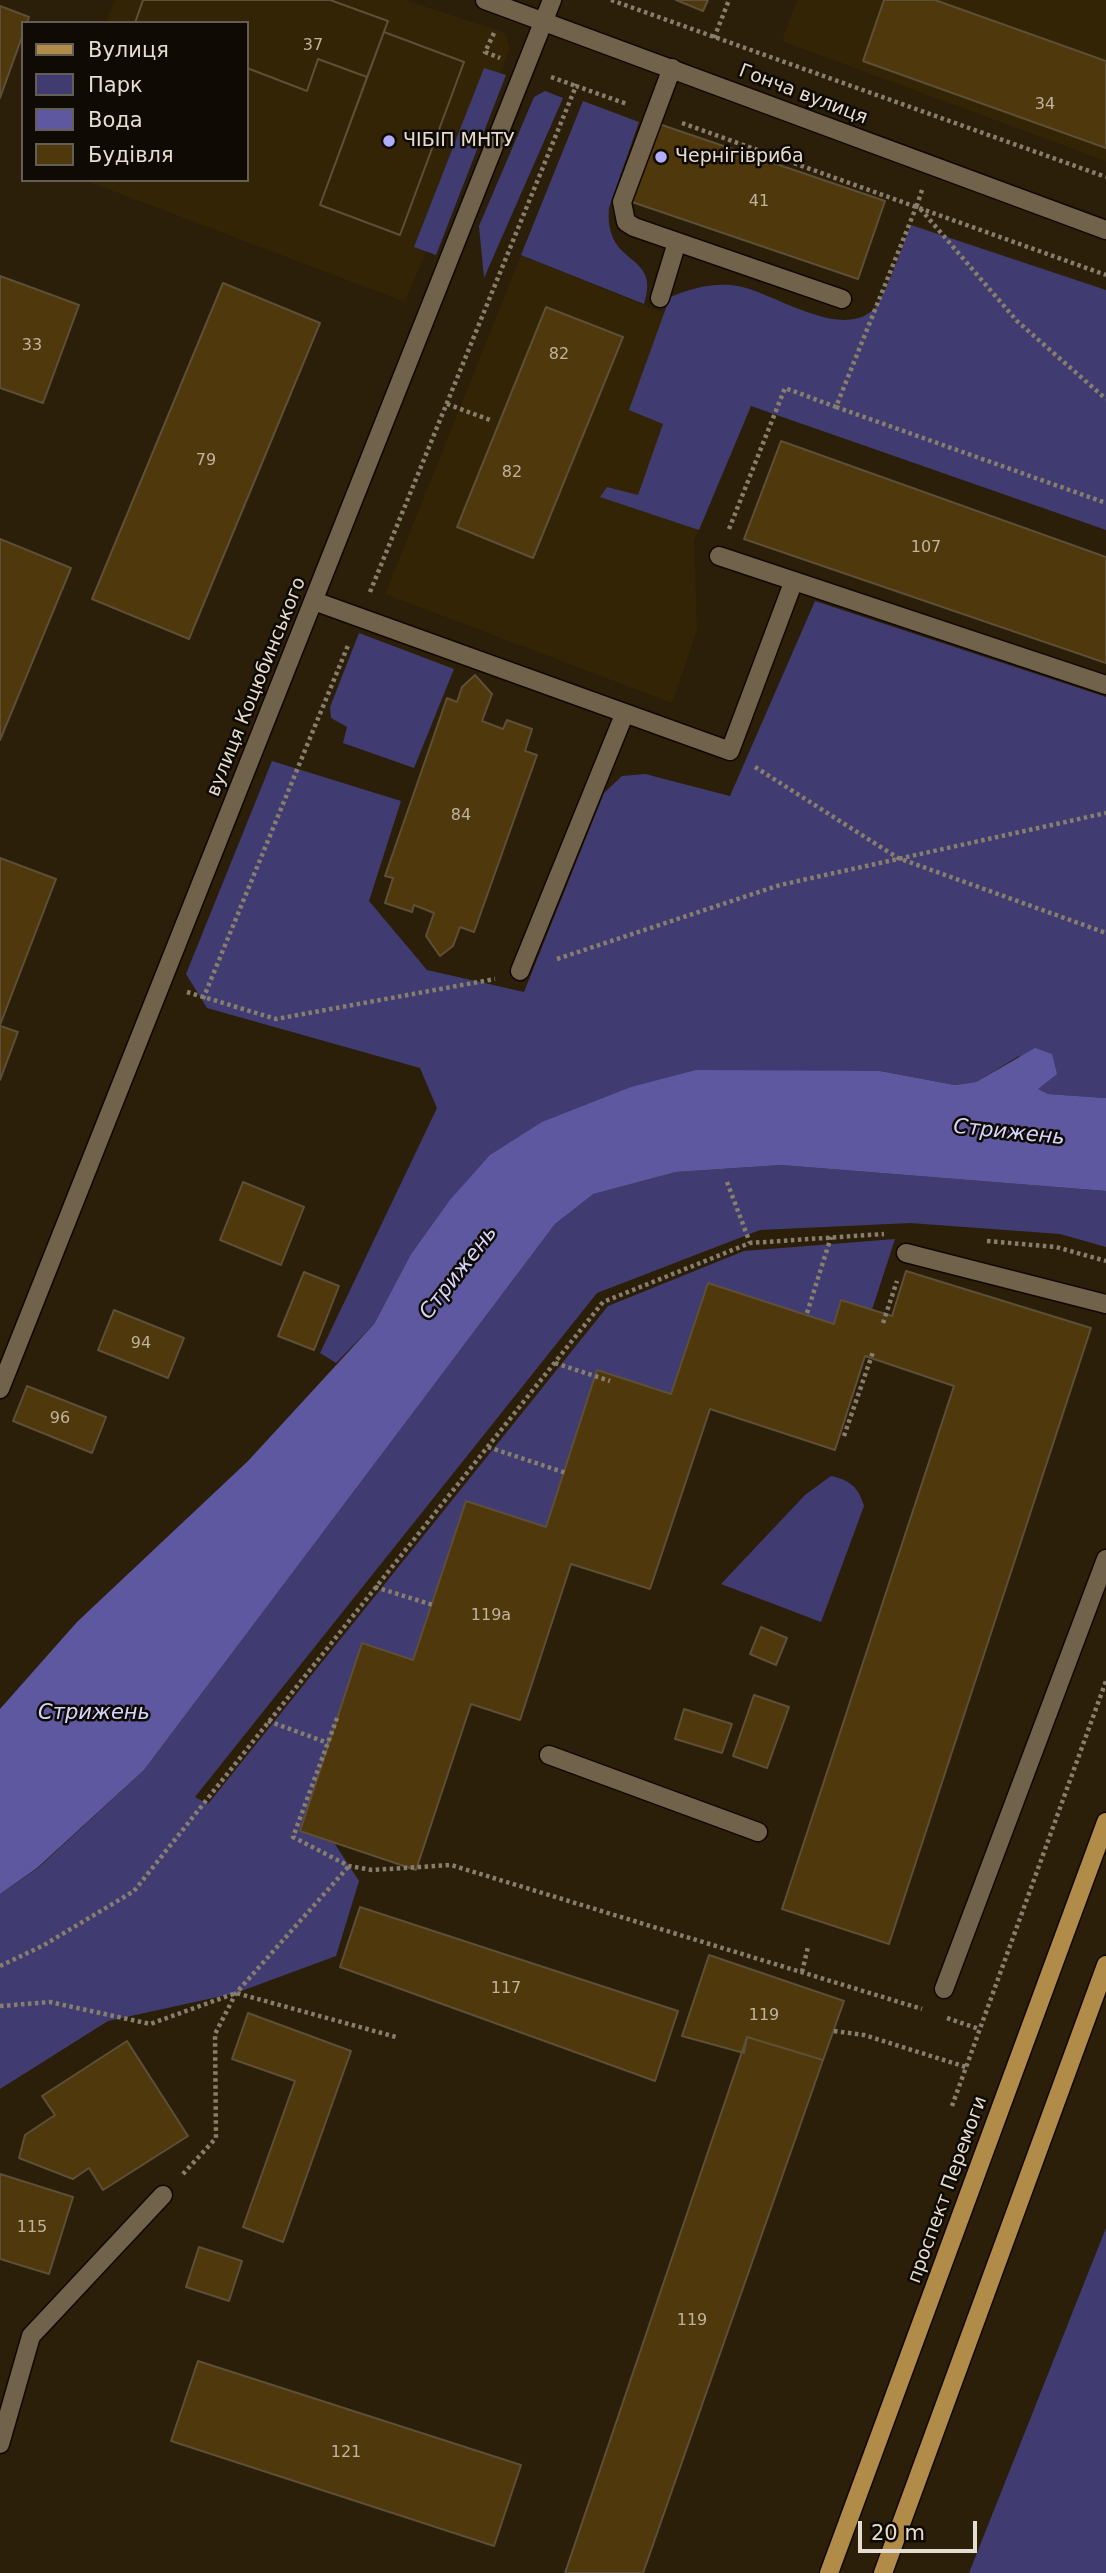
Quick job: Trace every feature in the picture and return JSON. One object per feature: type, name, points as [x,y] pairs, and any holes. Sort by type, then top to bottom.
[{"type":"main road","name":"проспект Перемоги","points":[[829,2573],[1106,1822]]},
{"type":"main road","points":[[883,2573],[1106,1965]]},
{"type":"street","name":"Гонча вулиця","points":[[485,0],[1106,230]]},
{"type":"street","name":"вулиця Коцюбинського","points":[[0,1389],[160,980],[314,601],[552,0]]},
{"type":"street","points":[[672,68],[622,202],[621,213],[626,222],[842,299]]},
{"type":"street","points":[[660,298],[677,242]]},
{"type":"street","points":[[719,556],[793,583],[1106,685]]},
{"type":"street","points":[[314,601],[730,751],[793,583]]},
{"type":"street","points":[[520,971],[624,715]]},
{"type":"street","points":[[906,1253],[1106,1304]]},
{"type":"street","points":[[944,1989],[1106,1559]]},
{"type":"street","points":[[549,1755],[758,1832]]},
{"type":"street","points":[[0,2444],[31,2336],[163,2195]]},
{"type":"path","points":[[603,0],[1106,177]]},
{"type":"path","points":[[714,38],[729,0]]},
{"type":"path","points":[[505,7],[485,51],[526,68]]},
{"type":"path","points":[[203,999],[576,86],[916,205],[1106,275]]},
{"type":"path","points":[[836,407],[930,166]]},
{"type":"path","points":[[916,205],[1017,321],[1106,399]]},
{"type":"path","points":[[719,556],[785,388],[1106,503]]},
{"type":"path","points":[[447,404],[490,420]]},
{"type":"path","points":[[730,751],[898,858],[1106,933]]},
{"type":"path","points":[[160,980],[203,999],[276,1019],[483,984],[780,885],[1106,813]]},
{"type":"path","points":[[727,1182],[750,1243]]},
{"type":"path","points":[[0,1966],[44,1945],[134,1891],[603,1302],[750,1243],[897,1233]]},
{"type":"path","points":[[807,1313],[831,1237]]},
{"type":"path","points":[[977,1240],[1056,1247],[1106,1261]]},
{"type":"path","points":[[844,1436],[873,1352]]},
{"type":"path","points":[[555,1363],[610,1381]]},
{"type":"path","points":[[488,1447],[566,1473]]},
{"type":"path","points":[[375,1587],[433,1605]]},
{"type":"path","points":[[953,2106],[1106,1681]]},
{"type":"path","points":[[337,1718],[293,1837],[349,1866],[372,1870],[451,1865],[927,2011]]},
{"type":"path","points":[[268,1721],[328,1743]]},
{"type":"path","points":[[163,2195],[216,2138],[215,2034],[236,1993],[349,1866]]},
{"type":"path","points":[[802,1972],[808,1947]]},
{"type":"path","points":[[0,2006],[50,2003],[150,2024],[236,1993],[396,2037]]},
{"type":"path","points":[[936,2014],[979,2029]]},
{"type":"path","points":[[834,2031],[864,2035],[966,2067]]},
{"type":"shaded area","points":[[115,0],[405,0],[505,33],[510,49],[405,302],[89,182],[248,182],[248,21],[107,21]]},
{"type":"shaded area","points":[[797,0],[1106,0],[1106,161],[782,41]]},
{"type":"shaded area","points":[[521,255],[783,362],[751,406],[694,541],[697,630],[672,703],[385,594]]},
{"type":"green space","points":[[484,68],[506,75],[436,255],[414,247]]},
{"type":"green space","points":[[545,91],[563,98],[484,278],[479,226],[534,97]]},
{"type":"green space","points":[[583,101],[639,122],[609,208],[609,217],[615,242],[644,273],[647,291],[644,304],[521,255]]},
{"type":"green space","points":[[911,225],[1106,290],[1106,530],[751,406],[699,530],[600,497],[607,487],[638,495],[663,424],[629,410],[670,297],[703,287],[729,285],[753,290],[826,318],[844,320],[860,317],[874,309],[878,303]]},
{"type":"green space","points":[[815,601],[1106,697],[1106,1098],[1048,1094],[1038,1089],[1019,1056],[976,1082],[955,1085],[880,1071],[807,1073],[449,1201],[411,1254],[374,1324],[336,1363],[320,1353],[437,1108],[420,1068],[207,1008],[186,974],[272,761],[401,801],[369,901],[427,970],[524,992],[604,793],[622,776],[645,774],[730,796]]},
{"type":"green space","points":[[359,633],[454,669],[414,768],[343,743],[347,727],[331,718],[330,707]]},
{"type":"green space","points":[[781,1165],[1106,1191],[1106,1247],[1060,1234],[910,1223],[760,1230],[597,1293],[195,1797],[208,1804],[608,1306],[744,1251],[895,1239],[870,1316],[839,1334],[746,1303],[708,1283],[684,1418],[556,1547],[445,1627],[320,1821],[359,1881],[336,1956],[236,1993],[108,2021],[0,2089],[0,1894],[38,1868],[144,1770],[555,1224],[592,1194],[676,1172]]},
{"type":"green space","points":[[831,1476],[853,1486],[864,1506],[821,1622],[721,1584],[805,1495]]},
{"type":"green space","points":[[1106,2228],[1106,2573],[969,2573]]},
{"type":"water","name":"Стрижень","points":[[1035,1048],[1052,1054],[1057,1074],[1038,1089],[1048,1094],[1106,1098],[1106,1191],[781,1165],[676,1172],[593,1194],[555,1224],[144,1770],[37,1868],[0,1894],[0,1709],[77,1622],[248,1461],[374,1324],[411,1254],[449,1201],[490,1155],[542,1122],[631,1087],[696,1070],[880,1071],[955,1085],[976,1082]]},
{"type":"building","points":[[143,0],[330,0],[388,21],[367,77],[318,59],[307,91],[248,68],[248,21],[136,21]]},
{"type":"building","points":[[143,0],[330,0],[388,21],[384,32],[464,62],[400,235],[320,205],[367,77],[318,59],[307,91],[248,68],[248,21],[136,21]]},
{"type":"building","points":[[676,0],[708,0],[703,11]]},
{"type":"building","points":[[884,0],[935,0],[1106,61],[1106,148],[863,61]]},
{"type":"building","points":[[0,6],[29,17],[28,21],[21,21],[21,40],[0,98]]},
{"type":"building","name":"ЧІБІП МНТУ","points":[[384,32],[464,62],[400,235],[320,205]]},
{"type":"building","points":[[659,124],[885,201],[858,279],[632,202]]},
{"type":"building","points":[[0,276],[79,305],[43,403],[0,388]]},
{"type":"building","points":[[223,283],[320,323],[189,639],[92,599]]},
{"type":"building","points":[[546,307],[623,337],[533,558],[457,527]]},
{"type":"building","points":[[781,441],[1106,557],[1106,663],[744,539]]},
{"type":"building","points":[[0,539],[71,568],[0,740]]},
{"type":"building","points":[[475,675],[492,694],[482,721],[503,729],[507,720],[532,729],[525,751],[537,755],[474,932],[460,927],[453,946],[440,956],[426,936],[434,913],[414,905],[412,912],[385,903],[393,878],[385,876],[447,698],[457,702],[462,687]]},
{"type":"building","points":[[0,858],[56,879],[0,1025]]},
{"type":"building","points":[[0,1026],[18,1032],[0,1080]]},
{"type":"building","points":[[243,1182],[304,1207],[281,1265],[220,1240]]},
{"type":"building","points":[[906,1271],[1091,1328],[889,1944],[782,1909],[954,1386],[865,1356],[835,1450],[710,1409],[650,1589],[571,1564],[520,1720],[471,1704],[416,1870],[300,1831],[362,1643],[413,1660],[466,1501],[546,1527],[597,1370],[671,1394],[708,1283],[834,1324],[841,1300],[892,1316]]},
{"type":"building","points":[[304,1272],[339,1286],[314,1350],[278,1336]]},
{"type":"building","points":[[114,1310],[184,1338],[168,1378],[98,1350]]},
{"type":"building","points":[[27,1386],[106,1417],[92,1453],[13,1421]]},
{"type":"building","points":[[761,1627],[787,1638],[776,1665],[750,1654]]},
{"type":"building","points":[[754,1695],[789,1707],[767,1768],[733,1756]]},
{"type":"building","points":[[684,1709],[732,1724],[722,1753],[675,1739]]},
{"type":"building","points":[[360,1907],[678,2011],[655,2081],[340,1967]]},
{"type":"building","points":[[709,1955],[844,2001],[823,2060],[747,2037],[744,2053],[682,2036]]},
{"type":"building","points":[[248,2013],[351,2051],[283,2242],[243,2227],[295,2081],[232,2059]]},
{"type":"building","points":[[747,2037],[823,2060],[643,2573],[565,2573]]},
{"type":"building","points":[[127,2041],[188,2136],[103,2190],[89,2168],[73,2179],[19,2158],[25,2135],[55,2115],[42,2096]]},
{"type":"building","points":[[0,2174],[73,2197],[49,2274],[0,2259]]},
{"type":"building","points":[[199,2247],[242,2261],[229,2301],[186,2287]]},
{"type":"building","points":[[198,2361],[521,2465],[494,2546],[171,2441]]},
{"type":"place","name":"ЧІБІП МНТУ","points":[[389,141]]},
{"type":"place","name":"Чернігівриба","points":[[661,157]]}]
